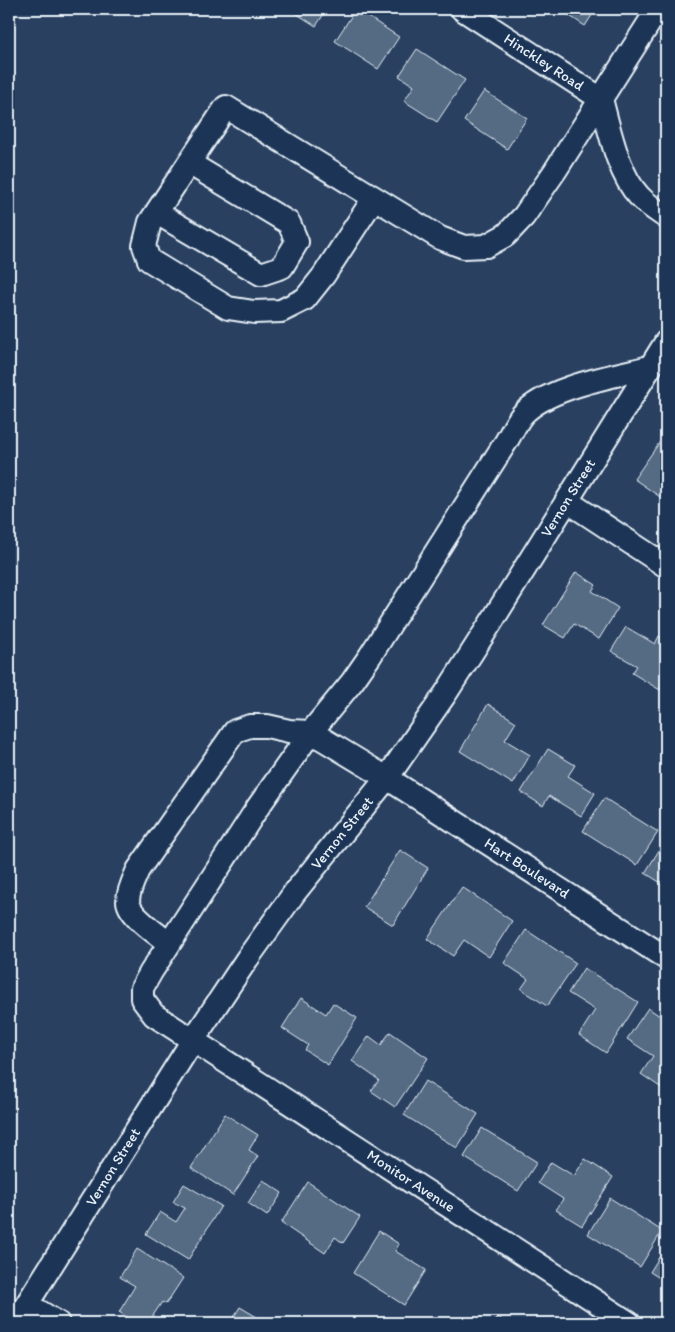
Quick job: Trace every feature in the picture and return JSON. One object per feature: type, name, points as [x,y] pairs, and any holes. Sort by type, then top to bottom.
[{"type":"street","name":"Hinckley Road","points":[[462,9],[601,99]]},
{"type":"street","points":[[374,198],[324,275],[305,298],[281,311],[254,312],[228,308],[149,260],[144,246],[154,218],[226,107],[440,238],[464,247],[486,246],[506,235],[524,216],[555,172],[658,9]]},
{"type":"street","points":[[601,99],[617,154],[627,180],[638,196],[666,217]]},
{"type":"street","points":[[154,218],[261,274],[282,267],[298,242],[290,223],[189,163]]},
{"type":"street","name":"Vernon Street","points":[[15,1323],[193,1040],[247,959],[296,892],[387,778],[446,693],[666,342]]},
{"type":"street","name":"Monitor Avenue","points":[[629,1323],[154,1015],[142,999],[142,988],[169,943],[258,807],[311,732],[352,682],[370,656],[522,416],[534,405],[559,392],[581,384],[650,367]]},
{"type":"street","points":[[566,500],[666,566]]},
{"type":"street","points":[[169,943],[140,919],[128,902],[130,890],[138,870],[235,731],[250,726],[267,726],[290,731],[311,732]]},
{"type":"street","name":"Hart Boulevard","points":[[311,732],[387,778],[666,958]]},
{"type":"street","points":[[28,1304],[58,1323]]},
{"type":"building","points":[[289,9],[327,9],[316,26]]},
{"type":"building","points":[[356,9],[399,37],[378,69],[335,41]]},
{"type":"building","points":[[559,9],[596,9],[585,26]]},
{"type":"building","points":[[417,49],[465,80],[437,122],[404,101],[414,86],[399,76]]},
{"type":"building","points":[[484,91],[527,118],[507,149],[464,121]]},
{"type":"building","points":[[666,433],[666,501],[634,479]]},
{"type":"building","points":[[576,572],[596,585],[592,591],[618,608],[599,639],[574,624],[565,638],[543,625]]},
{"type":"building","points":[[626,627],[655,644],[659,636],[666,640],[666,679],[660,690],[632,673],[637,666],[611,651]]},
{"type":"building","points":[[488,704],[516,722],[505,740],[530,755],[513,784],[460,751]]},
{"type":"building","points":[[548,749],[575,765],[568,776],[595,793],[581,816],[549,796],[543,806],[521,792]]},
{"type":"building","points":[[604,798],[658,832],[637,865],[583,831]]},
{"type":"building","points":[[666,839],[666,886],[645,873]]},
{"type":"building","points":[[400,850],[428,868],[393,925],[364,907]]},
{"type":"building","points":[[462,887],[512,921],[489,957],[464,940],[453,956],[427,939]]},
{"type":"building","points":[[526,930],[576,963],[547,1006],[521,989],[528,979],[504,963]]},
{"type":"building","points":[[584,968],[638,1002],[606,1053],[579,1035],[595,1010],[568,993]]},
{"type":"building","points":[[301,998],[326,1014],[333,1003],[357,1018],[328,1065],[305,1050],[308,1045],[282,1028]]},
{"type":"building","points":[[648,1008],[666,1020],[666,1091],[641,1074],[653,1056],[627,1039]]},
{"type":"building","points":[[390,1032],[428,1058],[395,1107],[371,1091],[379,1080],[352,1061],[369,1036],[381,1045]]},
{"type":"building","points":[[425,1081],[478,1114],[457,1148],[404,1115]]},
{"type":"building","points":[[225,1114],[258,1135],[249,1150],[258,1156],[233,1195],[191,1168]]},
{"type":"building","points":[[482,1128],[537,1162],[518,1191],[464,1157]]},
{"type":"building","points":[[585,1159],[613,1177],[582,1226],[556,1210],[563,1199],[538,1183],[551,1162],[574,1176]]},
{"type":"building","points":[[263,1180],[282,1193],[267,1216],[248,1203]]},
{"type":"building","points":[[308,1182],[360,1217],[343,1243],[335,1237],[325,1253],[281,1223]]},
{"type":"building","points":[[184,1184],[221,1206],[188,1260],[146,1234],[160,1212],[176,1222],[185,1208],[173,1202]]},
{"type":"building","points":[[610,1198],[662,1231],[640,1267],[588,1234]]},
{"type":"building","points":[[379,1231],[399,1244],[395,1251],[426,1270],[404,1305],[353,1273]]},
{"type":"building","points":[[666,1246],[666,1282],[650,1272]]},
{"type":"building","points":[[137,1249],[183,1278],[166,1304],[162,1302],[148,1323],[137,1323],[119,1312],[135,1286],[120,1277]]},
{"type":"building","points":[[240,1307],[267,1323],[230,1323]]},
{"type":"building","points":[[498,1317],[507,1323],[494,1323]]}]
